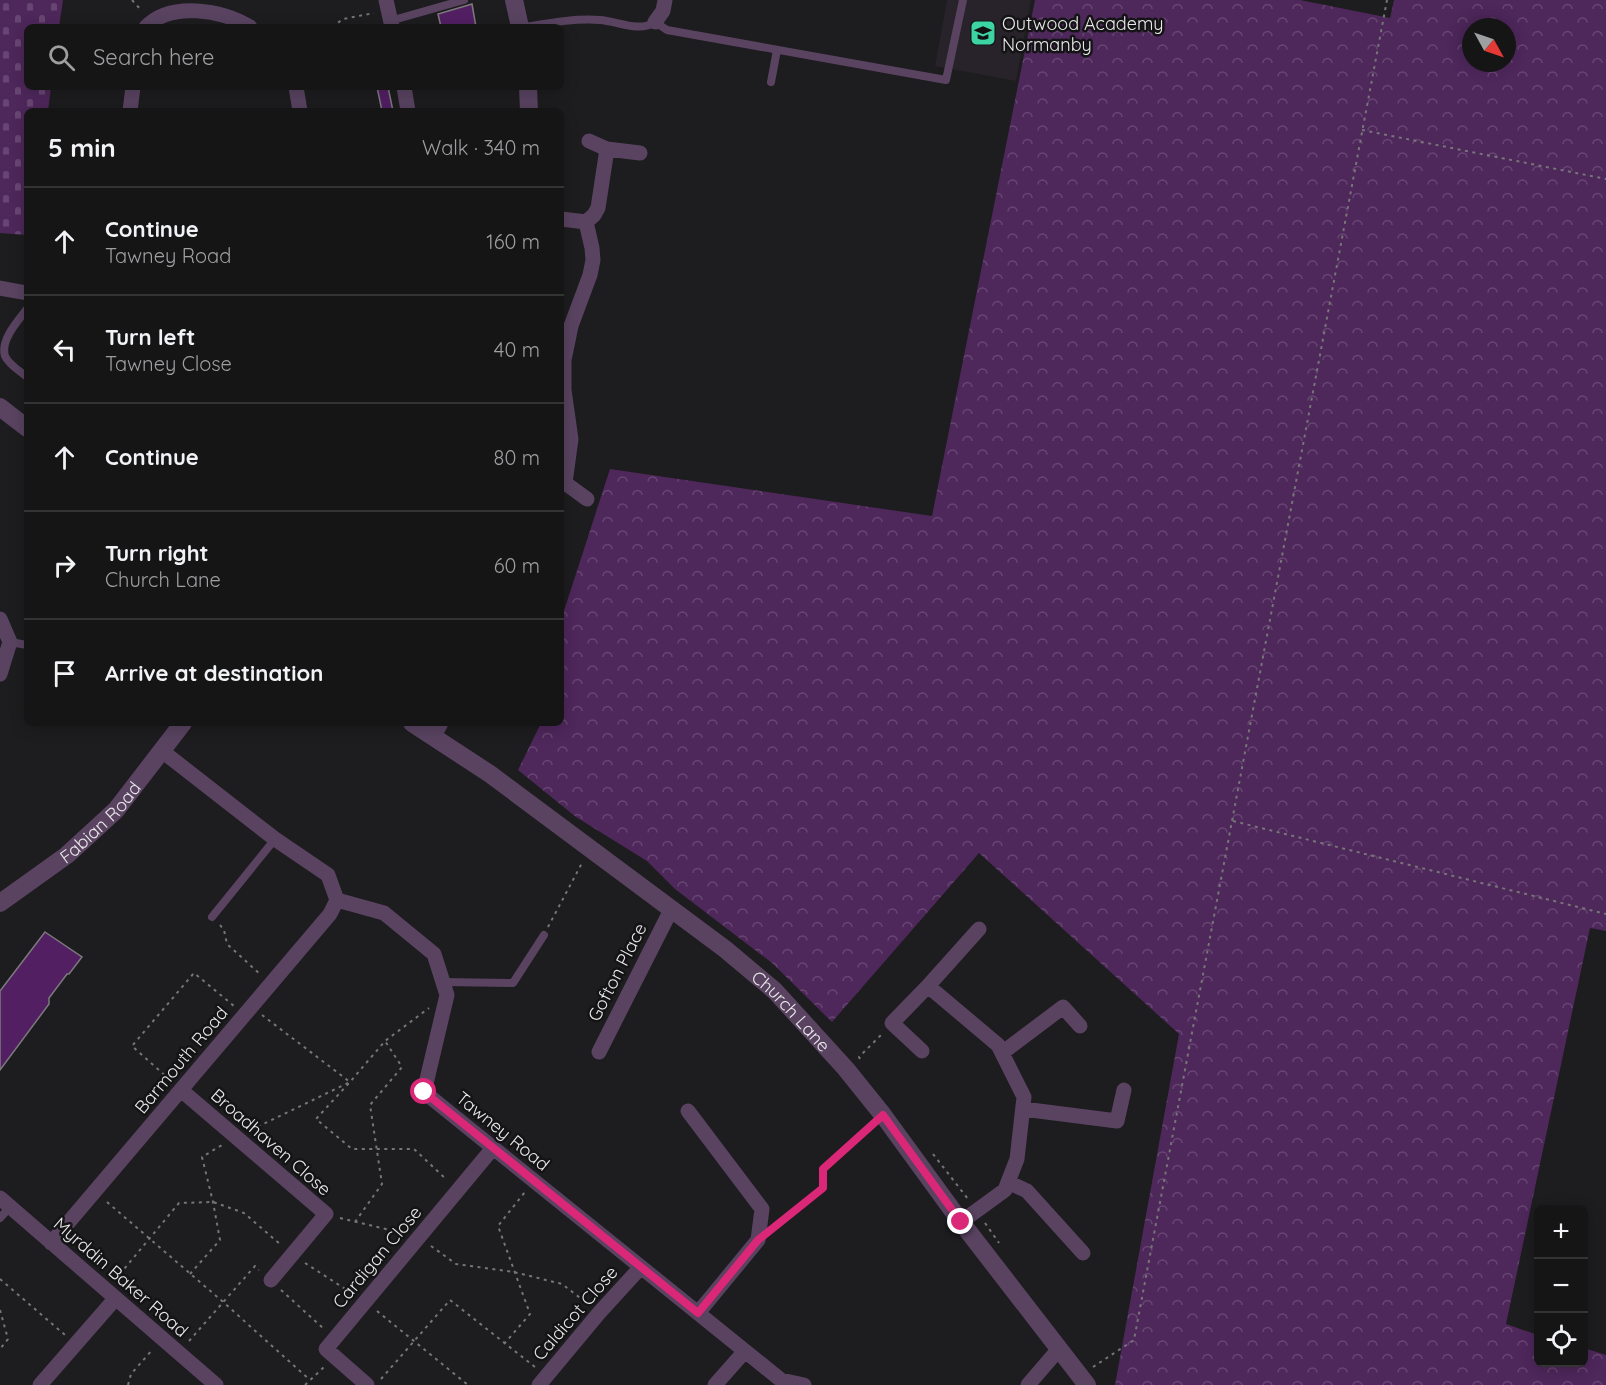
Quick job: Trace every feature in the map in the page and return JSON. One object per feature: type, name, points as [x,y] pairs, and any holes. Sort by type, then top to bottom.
[{"type":"street","points":[[514,0],[522,24]]},
{"type":"street","points":[[654,22],[663,11],[665,0]]},
{"type":"street","points":[[149,24],[167,13],[194,11],[223,15],[244,24]]},
{"type":"street","points":[[130,108],[133,90]]},
{"type":"street","points":[[296,90],[300,108]]},
{"type":"street","points":[[404,90],[408,108]]},
{"type":"street","points":[[528,90],[529,108]]},
{"type":"street","points":[[589,141],[607,149],[640,153]]},
{"type":"street","points":[[564,219],[586,222],[594,215],[598,208],[607,149]]},
{"type":"street","points":[[564,478],[570,439],[564,390],[564,360],[571,326],[590,275],[592,248],[586,222]]},
{"type":"street","points":[[0,288],[24,292]]},
{"type":"street","points":[[0,407],[24,426]]},
{"type":"street","points":[[564,485],[587,499]]},
{"type":"street","points":[[0,620],[10,642],[0,674]]},
{"type":"street","name":"Fabian Road","points":[[0,903],[67,855],[116,810],[181,726]]},
{"type":"street","name":"Church Lane","points":[[438,729],[490,774],[725,949],[775,991],[846,1069],[883,1115],[1058,1350],[1087,1377]]},
{"type":"street","points":[[162,751],[275,839],[328,875],[337,900],[384,913],[434,954],[445,988]]},
{"type":"street","name":"Barmouth Road","points":[[51,1243],[330,914],[337,900]]},
{"type":"street","name":"Gofton Place","points":[[599,1052],[671,910]]},
{"type":"street","points":[[921,1052],[892,1023],[979,929]]},
{"type":"street","points":[[928,986],[998,1045],[1024,1097],[1017,1159],[1005,1190],[961,1222]]},
{"type":"street","name":"Tawney Road","points":[[445,988],[424,1092],[781,1380],[804,1385]]},
{"type":"street","points":[[1002,1053],[1063,1007],[1080,1026]]},
{"type":"street","name":"Broadhaven Close","points":[[181,1090],[326,1214],[271,1280]]},
{"type":"street","points":[[1023,1109],[1117,1122],[1124,1090]]},
{"type":"street","points":[[688,1111],[762,1209],[758,1240],[698,1313]]},
{"type":"street","name":"Cardigan Close","points":[[335,1338],[493,1148]]},
{"type":"street","points":[[1008,1182],[1027,1191],[1083,1253]]},
{"type":"street","name":"Myrddin Baker Road","points":[[3,1208],[51,1243],[216,1385]]},
{"type":"street","name":"Caldicot Close","points":[[543,1380],[641,1267]]},
{"type":"street","points":[[40,1385],[115,1299]]},
{"type":"street","points":[[335,1338],[326,1349],[367,1385]]},
{"type":"street","points":[[1028,1385],[1058,1350]]},
{"type":"street","points":[[716,1385],[745,1351]]},
{"type":"lane","points":[[389,14],[464,0]]},
{"type":"lane","points":[[543,24],[599,20],[641,27],[654,22],[667,30],[946,80],[963,0]]},
{"type":"lane","points":[[771,82],[777,50]]},
{"type":"lane","points":[[24,313],[8,334],[3,349],[5,357],[24,375]]},
{"type":"lane","points":[[10,642],[24,644]]},
{"type":"lane","points":[[212,917],[275,839]]},
{"type":"lane","points":[[445,988],[513,983],[544,935]]},
{"type":"path","points":[[1087,1377],[1134,1340],[1387,0]]},
{"type":"path","points":[[337,24],[343,20],[389,14]]},
{"type":"path","points":[[1362,130],[1606,179]]},
{"type":"path","points":[[1232,821],[1606,914]]},
{"type":"path","points":[[544,935],[590,848]]},
{"type":"path","points":[[212,917],[224,930],[226,944],[271,984]]},
{"type":"path","points":[[181,1090],[132,1046],[194,973],[252,1021],[259,1013],[350,1082]]},
{"type":"path","points":[[445,988],[385,1041],[316,1119],[352,1149],[414,1149],[457,1190]]},
{"type":"path","points":[[865,1065],[859,1057],[892,1023]]},
{"type":"path","points":[[355,1222],[382,1184],[370,1105],[402,1067],[385,1041]]},
{"type":"path","points":[[190,1274],[220,1240],[202,1157],[235,1137],[350,1082]]},
{"type":"path","points":[[758,1240],[823,1188],[823,1169],[883,1115]]},
{"type":"path","points":[[930,1149],[1004,1249]]},
{"type":"path","points":[[504,1344],[530,1314],[498,1226],[534,1181]]},
{"type":"path","points":[[95,1191],[310,1380]]},
{"type":"path","points":[[326,1214],[419,1237],[456,1264],[514,1272],[562,1284],[599,1313]]},
{"type":"path","points":[[178,1353],[255,1266],[335,1338]]},
{"type":"path","points":[[0,1279],[76,1345]]},
{"type":"path","points":[[376,1385],[450,1300],[504,1344],[543,1380]]},
{"type":"path","points":[[0,1310],[8,1339],[0,1349]]},
{"type":"path","points":[[128,1385],[131,1374],[161,1339]]},
{"type":"path","points":[[305,1385],[335,1357]]},
{"type":"path","points":[[1087,1359],[1087,1377]]},
{"type":"shaded area","name":"Outwood Academy Normanby","points":[[947,0],[1031,0],[1016,81],[935,66]]},
{"type":"green space","points":[[0,0],[63,0],[59,24],[24,24],[24,90],[51,90],[48,108],[24,108],[24,235],[0,233]]},
{"type":"green space","points":[[1035,0],[1300,0],[1390,18],[1394,0],[1606,0],[1606,931],[1590,928],[1506,1324],[1534,1334],[1534,1367],[1588,1367],[1588,1349],[1606,1355],[1606,1385],[1115,1385],[1179,1034],[979,853],[832,1022],[772,963],[675,889],[647,861],[576,817],[518,770],[540,726],[564,726],[564,611],[610,469],[932,516]]},
{"type":"building","points":[[472,4],[475,24],[440,24],[438,14]]},
{"type":"building","points":[[378,90],[389,90],[392,108],[381,108]]},
{"type":"building","points":[[45,932],[82,957],[49,998],[49,1004],[0,1070],[0,991]]},
{"type":"place","name":"Outwood Academy Normanby","points":[[983,33]]},
{"type":"route","points":[[424,1092],[698,1313],[758,1240],[823,1188],[823,1169],[883,1115],[961,1222]]}]
